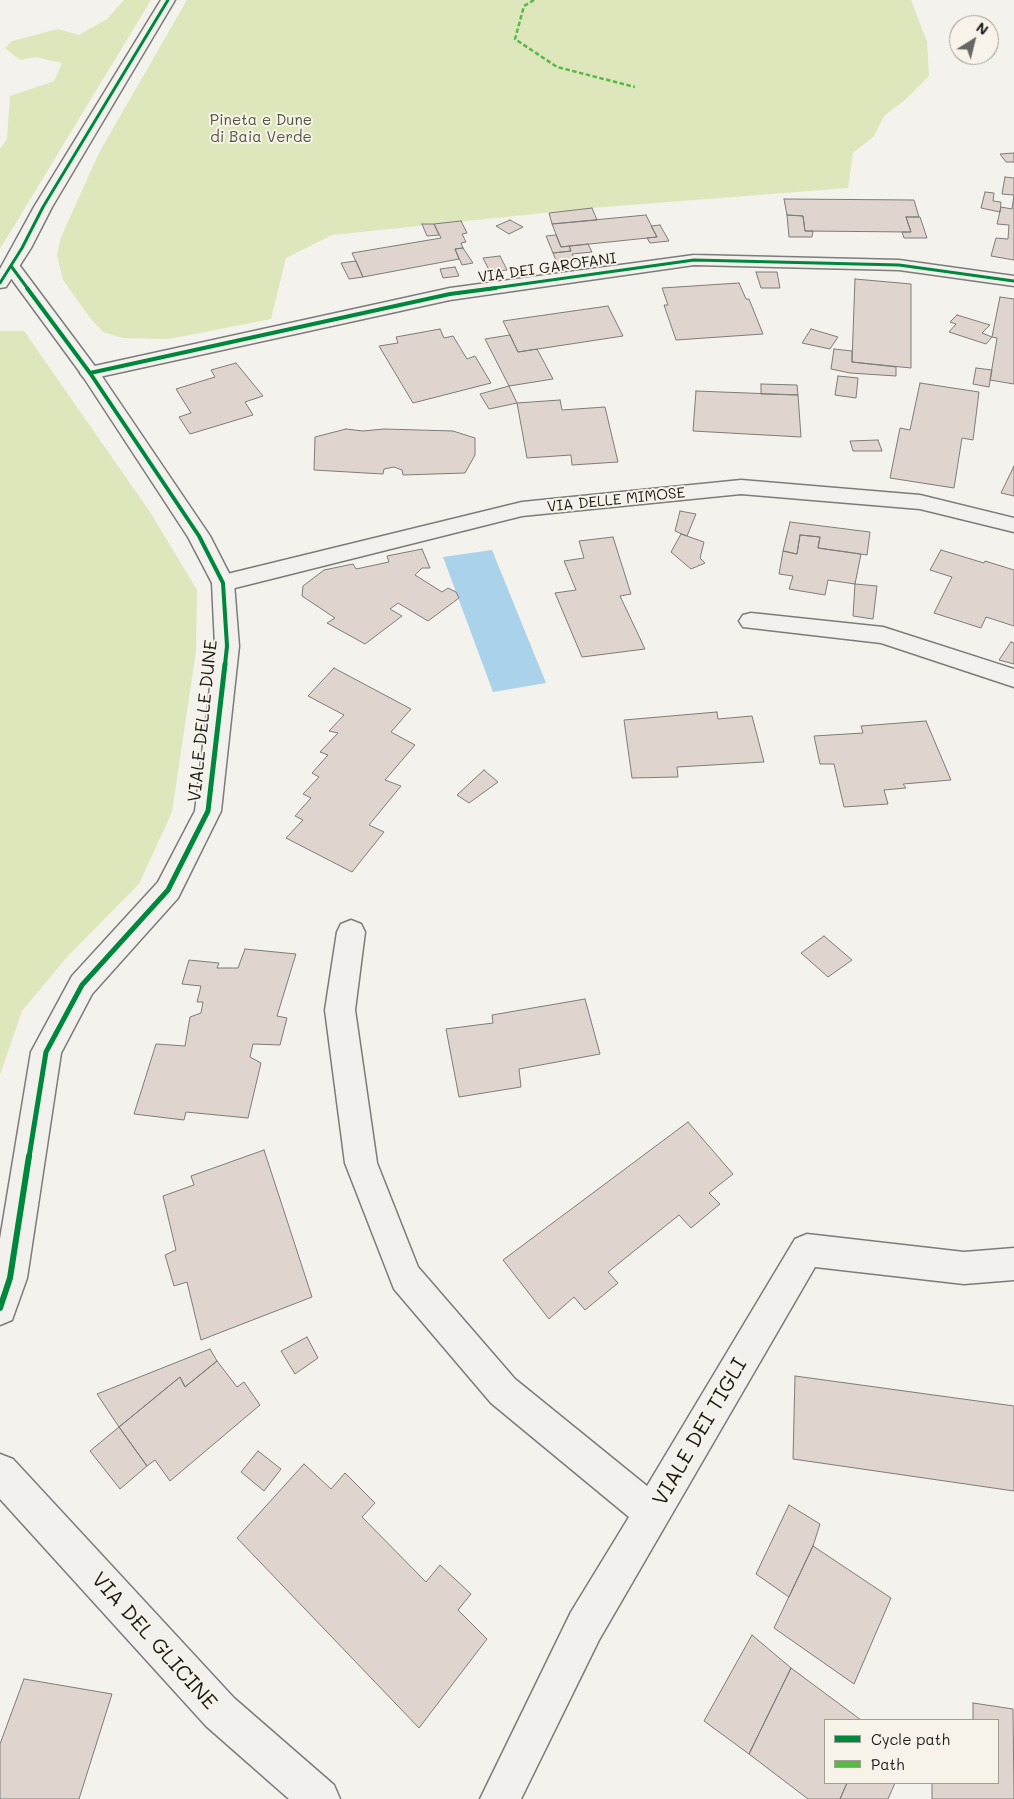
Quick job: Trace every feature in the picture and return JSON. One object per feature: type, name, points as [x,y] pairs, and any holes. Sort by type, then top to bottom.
[{"type":"street","points":[[5,274],[43,207],[168,0]]},
{"type":"street","name":"VIA DEI GAROFANI","points":[[90,373],[450,294],[694,260],[900,265],[1014,281]]},
{"type":"street","name":"VIALE DELLE DUNE","points":[[0,1308],[10,1278],[46,1052],[82,985],[168,890],[208,811],[227,646],[223,583],[199,536],[90,373],[5,274]]},
{"type":"street","name":"VIA DELLE MIMOSE","points":[[223,583],[522,509],[741,487],[920,502],[1014,525]]},
{"type":"street","points":[[752,621],[883,635],[1014,678]]},
{"type":"street","points":[[350,932],[340,1010],[361,1163],[406,1278],[503,1391],[652,1513]]},
{"type":"street","name":"VIALE DEI TIGLI","points":[[500,1799],[585,1626],[807,1250],[964,1268],[1014,1264]]},
{"type":"street","name":"VIA DEL GLICINE","points":[[0,1472],[220,1712],[320,1799]]},
{"type":"green space","points":[[124,0],[151,0],[0,249],[0,149],[7,139],[10,96],[54,81],[62,63],[36,57],[20,60],[5,48],[12,41],[58,29],[79,35],[107,19]]},
{"type":"green space","name":"Pineta e Dune di Baia Verde","points":[[187,0],[911,0],[927,42],[929,76],[906,99],[884,116],[874,136],[853,153],[848,188],[592,208],[332,235],[286,258],[271,319],[169,339],[123,338],[103,332],[91,319],[63,280],[57,255],[61,237],[100,151]]},
{"type":"green space","points":[[0,331],[24,331],[150,512],[197,590],[196,651],[172,812],[139,884],[67,957],[22,1011],[0,1075]]},
{"type":"water","points":[[492,550],[546,683],[493,692],[443,557]]},
{"type":"building","points":[[1014,153],[1014,162],[1006,162],[1000,154]]},
{"type":"building","points":[[1005,177],[1014,178],[1014,195],[1002,194]]},
{"type":"building","points":[[985,192],[994,193],[993,201],[1001,202],[1000,212],[981,208]]},
{"type":"building","points":[[1014,195],[1014,260],[991,256],[996,238],[1008,239],[1009,225],[997,224],[1001,207],[1012,209]]},
{"type":"building","points":[[784,199],[914,200],[919,217],[906,217],[911,232],[805,231],[803,216],[787,215]]},
{"type":"building","points":[[592,208],[597,220],[552,224],[549,213]]},
{"type":"building","points":[[646,215],[657,237],[561,247],[552,224]]},
{"type":"building","points":[[787,215],[803,216],[805,231],[813,231],[812,237],[789,237]]},
{"type":"building","points":[[906,217],[920,217],[927,238],[904,238],[902,232],[911,232]]},
{"type":"building","points":[[510,220],[523,227],[509,234],[496,226]]},
{"type":"building","points":[[461,221],[467,233],[462,234],[466,242],[461,243],[463,248],[455,249],[459,259],[363,277],[352,253],[441,238],[434,224]]},
{"type":"building","points":[[422,224],[434,224],[439,235],[427,236]]},
{"type":"building","points":[[660,225],[669,241],[650,243],[647,238],[657,237],[651,226]]},
{"type":"building","points":[[556,235],[561,247],[569,246],[571,251],[553,253],[546,236]]},
{"type":"building","points":[[588,244],[592,252],[572,254],[576,261],[557,263],[553,253],[571,251],[569,246]]},
{"type":"building","points":[[463,248],[473,263],[462,265],[455,249]]},
{"type":"building","points":[[500,256],[507,270],[490,272],[483,258]]},
{"type":"building","points":[[356,261],[363,277],[349,279],[341,263]]},
{"type":"building","points":[[455,267],[459,276],[443,278],[440,269]]},
{"type":"building","points":[[756,272],[777,272],[780,288],[761,288]]},
{"type":"building","points":[[855,279],[911,284],[911,368],[852,362]]},
{"type":"building","points":[[739,283],[746,299],[749,299],[763,334],[676,340],[664,305],[668,305],[662,288]]},
{"type":"building","points":[[1000,297],[1014,299],[1014,384],[990,380],[997,338],[992,337]]},
{"type":"building","points":[[608,306],[623,336],[518,352],[503,321]]},
{"type":"building","points":[[957,315],[990,325],[982,333],[992,337],[986,344],[949,332],[956,324],[950,322]]},
{"type":"building","points":[[440,329],[444,338],[453,336],[467,359],[475,356],[491,383],[413,403],[379,346],[398,343],[396,337]]},
{"type":"building","points":[[811,329],[838,337],[830,349],[802,343]]},
{"type":"building","points":[[510,335],[518,352],[537,349],[553,379],[509,386],[485,339]]},
{"type":"building","points":[[834,349],[852,351],[852,362],[896,367],[896,376],[850,373],[831,369]]},
{"type":"building","points":[[236,363],[263,396],[245,402],[253,415],[190,434],[179,417],[191,413],[176,389],[215,377],[211,370]]},
{"type":"building","points":[[976,368],[992,370],[989,387],[973,384]]},
{"type":"building","points":[[838,376],[858,378],[856,398],[835,395]]},
{"type":"building","points":[[920,383],[979,392],[973,440],[962,438],[954,488],[890,478],[900,428],[910,430]]},
{"type":"building","points":[[761,384],[797,385],[798,395],[761,394]]},
{"type":"building","points":[[509,386],[517,403],[489,409],[480,394]]},
{"type":"building","points":[[696,391],[798,395],[801,437],[693,431]]},
{"type":"building","points":[[560,400],[562,410],[605,407],[618,462],[572,465],[571,455],[527,458],[517,403]]},
{"type":"building","points":[[346,429],[363,431],[384,429],[453,431],[475,438],[475,455],[465,473],[403,475],[402,470],[394,467],[384,469],[383,474],[314,470],[315,437]]},
{"type":"building","points":[[878,440],[882,451],[853,451],[850,441]]},
{"type":"building","points":[[1014,466],[1014,496],[1001,493]]},
{"type":"building","points":[[680,511],[696,514],[687,536],[675,531]]},
{"type":"building","points":[[790,522],[870,532],[867,555],[818,548],[820,537],[800,535],[797,554],[783,551]]},
{"type":"building","points":[[681,534],[704,542],[700,558],[705,563],[691,569],[671,552]]},
{"type":"building","points":[[800,535],[820,537],[818,548],[861,554],[855,584],[828,580],[825,595],[789,589],[793,576],[779,574],[783,551],[797,554]]},
{"type":"building","points":[[613,537],[631,594],[620,596],[645,649],[582,657],[555,593],[576,590],[564,561],[584,558],[579,541]]},
{"type":"building","points":[[422,549],[430,568],[422,568],[415,575],[442,592],[448,588],[456,592],[459,598],[428,621],[398,603],[390,609],[402,616],[365,644],[327,623],[335,618],[302,596],[303,586],[324,570],[353,564],[356,569],[389,562],[387,556]]},
{"type":"building","points":[[941,550],[1014,570],[1014,626],[986,617],[981,628],[934,613],[952,577],[930,570]]},
{"type":"building","points":[[855,584],[877,586],[873,619],[853,616]]},
{"type":"building","points":[[1011,642],[1014,643],[1014,664],[999,660]]},
{"type":"building","points":[[334,668],[411,709],[391,732],[415,745],[385,780],[401,786],[369,825],[384,832],[352,872],[286,838],[303,820],[295,816],[311,798],[303,794],[319,777],[312,773],[328,755],[320,752],[338,733],[329,731],[344,715],[308,696]]},
{"type":"building","points":[[717,712],[718,719],[752,716],[764,762],[677,767],[678,777],[632,778],[624,720]]},
{"type":"building","points":[[926,721],[951,780],[903,784],[906,788],[884,790],[888,804],[844,807],[834,764],[820,764],[814,736],[863,733],[861,726]]},
{"type":"building","points":[[484,770],[498,782],[469,803],[457,795]]},
{"type":"building","points":[[824,936],[852,960],[828,977],[801,953]]},
{"type":"building","points":[[245,949],[296,954],[277,1016],[287,1018],[280,1045],[253,1044],[250,1057],[261,1063],[248,1118],[186,1112],[184,1120],[134,1114],[156,1044],[185,1046],[190,1017],[201,1013],[203,1002],[197,1002],[201,986],[182,984],[189,960],[219,963],[217,968],[238,968]]},
{"type":"building","points":[[585,999],[600,1054],[519,1069],[521,1087],[459,1097],[446,1029],[493,1023],[492,1015]]},
{"type":"building","points":[[688,1122],[733,1174],[709,1193],[720,1204],[691,1228],[679,1215],[608,1272],[618,1283],[585,1310],[574,1297],[549,1319],[503,1260]]},
{"type":"building","points":[[264,1150],[312,1297],[201,1340],[187,1282],[174,1286],[165,1255],[176,1250],[163,1196],[194,1185],[191,1176]]},
{"type":"building","points":[[307,1337],[318,1358],[295,1374],[281,1351]]},
{"type":"building","points":[[210,1349],[217,1361],[185,1387],[180,1377],[119,1427],[97,1394]]},
{"type":"building","points":[[217,1361],[237,1387],[244,1382],[260,1405],[170,1481],[155,1460],[147,1466],[119,1427],[180,1377],[185,1387]]},
{"type":"building","points":[[795,1376],[1014,1406],[1014,1491],[793,1459]]},
{"type":"building","points":[[119,1427],[147,1466],[120,1489],[90,1451]]},
{"type":"building","points":[[258,1451],[281,1469],[264,1491],[241,1472]]},
{"type":"building","points":[[304,1464],[331,1489],[345,1473],[375,1503],[362,1517],[426,1582],[440,1565],[471,1594],[458,1610],[487,1639],[419,1728],[237,1538]]},
{"type":"building","points":[[789,1505],[820,1524],[813,1546],[789,1597],[756,1574]]},
{"type":"building","points":[[813,1546],[891,1598],[854,1684],[774,1628]]},
{"type":"building","points":[[752,1635],[791,1668],[749,1754],[704,1721]]},
{"type":"building","points":[[791,1668],[860,1719],[824,1719],[824,1784],[847,1784],[840,1799],[808,1799],[749,1754]]},
{"type":"building","points":[[24,1679],[112,1694],[79,1799],[0,1799],[0,1744]]},
{"type":"building","points":[[973,1703],[1013,1709],[1014,1799],[932,1799],[932,1784],[999,1784],[999,1719],[973,1719]]},
{"type":"building","points":[[847,1784],[895,1784],[888,1799],[840,1799]]},
{"type":"marked path","points":[[534,0],[524,6],[515,39],[557,67],[635,87]]},
{"type":"cycle path","points":[[0,283],[22,248],[43,207],[168,0]]},
{"type":"cycle path","points":[[90,373],[450,294],[694,260],[899,265],[1014,281]]},
{"type":"cycle path","points":[[0,1308],[10,1278],[46,1052],[82,985],[168,890],[208,811],[227,646],[223,583],[199,536],[90,373],[11,266]]}]
